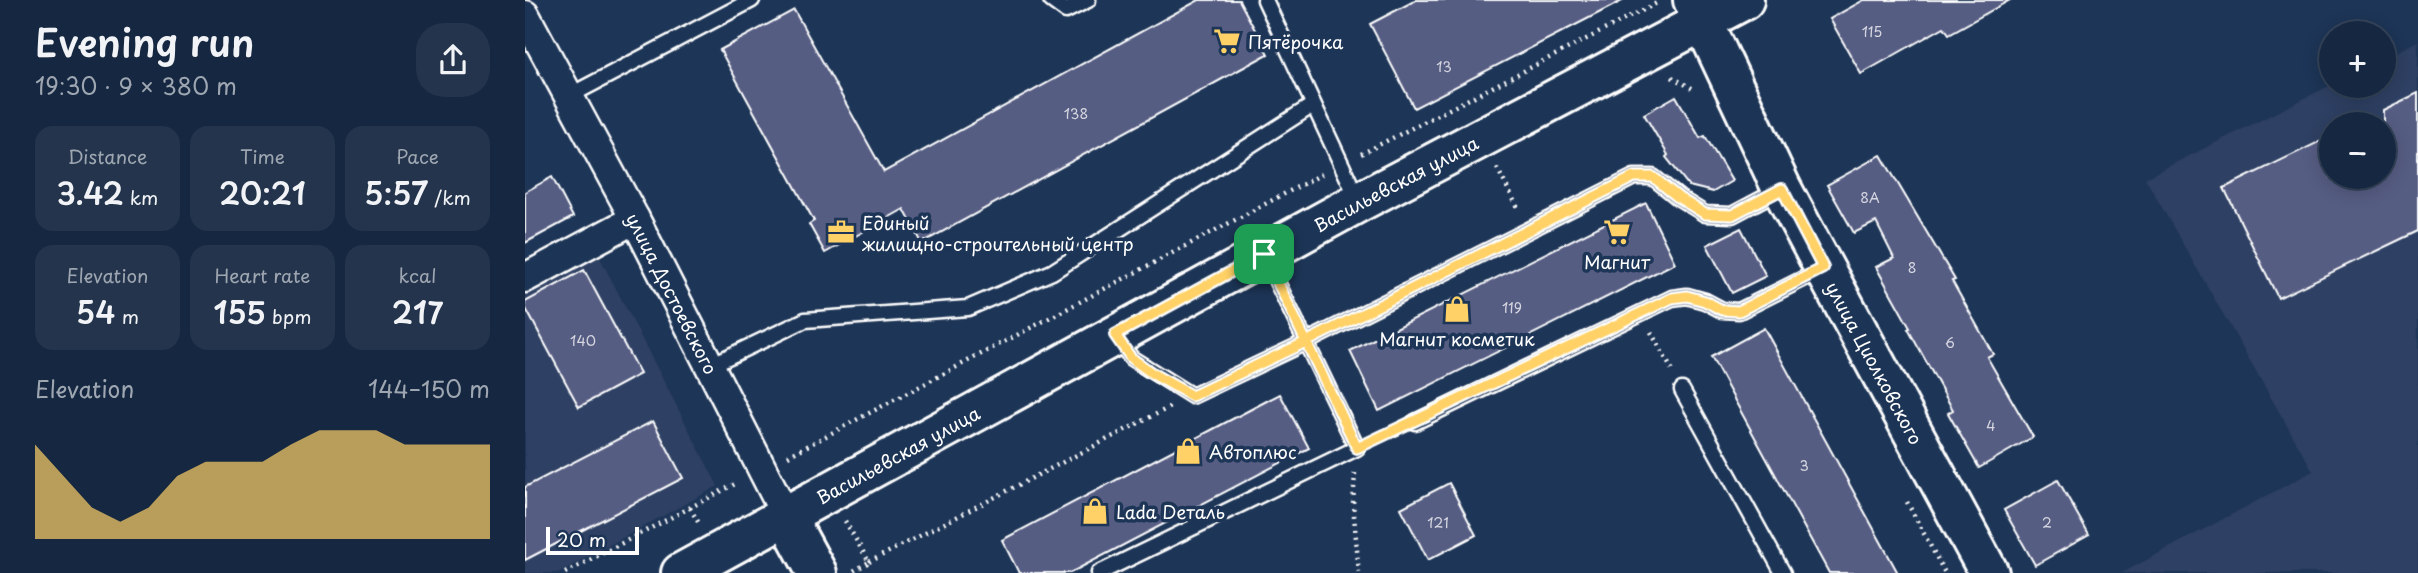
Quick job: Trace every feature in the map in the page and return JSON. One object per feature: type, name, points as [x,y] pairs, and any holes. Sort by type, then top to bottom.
[{"type":"main road","name":"Васильевская улица","points":[[681,573],[1359,202],[1698,10],[1744,0]]},
{"type":"main road","name":"улица Циолковского","points":[[1698,10],[1782,189],[1989,573]]},
{"type":"main road","name":"улица Достоевского","points":[[786,516],[817,573]]},
{"type":"street","name":"улица Достоевского","points":[[525,15],[635,219],[786,516]]},
{"type":"street","points":[[525,278],[635,219]]},
{"type":"lane","points":[[569,96],[752,0]]},
{"type":"lane","points":[[1051,0],[1066,11],[1088,0]]},
{"type":"lane","points":[[1265,0],[1359,202]]},
{"type":"lane","points":[[711,366],[805,320],[968,308],[1052,272],[1313,105]]},
{"type":"lane","points":[[1115,335],[1131,358],[1192,396],[1306,342],[1634,177],[1653,177],[1705,214],[1732,215],[1782,189]]},
{"type":"lane","points":[[1099,573],[1357,448],[1264,254]]},
{"type":"lane","points":[[1415,422],[1672,298],[1687,296],[1722,310],[1739,311],[1823,268]]},
{"type":"lane","points":[[1682,390],[1783,573]]},
{"type":"path","points":[[565,573],[1341,165],[1663,0]]},
{"type":"path","points":[[1664,72],[1693,87],[1699,99]]},
{"type":"path","points":[[1493,161],[1514,201]]},
{"type":"path","points":[[1641,313],[1682,390]]},
{"type":"path","points":[[869,562],[1192,396]]},
{"type":"path","points":[[1359,573],[1353,504],[1357,448],[1415,422]]},
{"type":"path","points":[[1907,501],[1945,573]]},
{"type":"shaded area","points":[[2418,41],[2418,573],[2122,573],[2313,471],[2145,178],[2319,91],[2319,98],[2396,98],[2396,52]]},
{"type":"shaded area","points":[[597,252],[718,486],[558,573],[525,573],[525,290]]},
{"type":"building","points":[[1199,0],[1239,0],[1268,54],[922,243],[904,209],[825,253],[809,224],[814,221],[720,50],[794,10],[884,172]]},
{"type":"building","points":[[1416,0],[1624,0],[1414,108],[1370,24]]},
{"type":"building","points":[[1864,0],[2010,0],[1949,34],[1944,27],[1861,74],[1830,19]]},
{"type":"building","points":[[2418,93],[2418,231],[2278,298],[2224,188],[2319,142],[2319,189],[2396,189],[2396,112],[2383,110]]},
{"type":"building","points":[[1676,96],[1700,138],[1705,136],[1732,181],[1713,192],[1689,186],[1666,157],[1668,155],[1644,114]]},
{"type":"building","points":[[1881,155],[1955,280],[1952,281],[1993,354],[1987,357],[2033,437],[1979,468],[1948,413],[1953,410],[1876,267],[1894,258],[1876,222],[1854,233],[1827,185]]},
{"type":"building","points":[[552,177],[573,217],[525,243],[525,192]]},
{"type":"building","points":[[1646,203],[1675,263],[1379,411],[1350,351]]},
{"type":"building","points":[[1741,228],[1766,276],[1732,293],[1707,245]]},
{"type":"building","points":[[584,270],[640,374],[579,407],[525,307],[525,302]]},
{"type":"building","points":[[1764,328],[1898,573],[1829,573],[1711,357]]},
{"type":"building","points":[[1280,394],[1309,448],[1070,573],[1019,573],[1002,540]]},
{"type":"building","points":[[653,421],[683,478],[525,560],[525,487]]},
{"type":"building","points":[[2058,480],[2089,535],[2035,565],[2004,510]]},
{"type":"building","points":[[1449,483],[1476,535],[1428,560],[1401,508]]},
{"type":"place","name":"Пятёрочка","points":[[1227,41]]},
{"type":"place","name":"Единый жилищно-строительный центр","points":[[841,232]]},
{"type":"place","name":"Магнит","points":[[1617,232]]},
{"type":"place","name":"Магнит косметик","points":[[1457,309]]},
{"type":"place","name":"Автоплюс","points":[[1188,451]]},
{"type":"place","name":"Lada Dеталь","points":[[1095,511]]},
{"type":"route","points":[[1264,254],[1115,335],[1131,358],[1192,396],[1306,342],[1634,177],[1653,177],[1705,214],[1732,215],[1782,189],[1823,268],[1739,311],[1722,310],[1687,296],[1672,298],[1357,448],[1306,342],[1264,254]]}]
